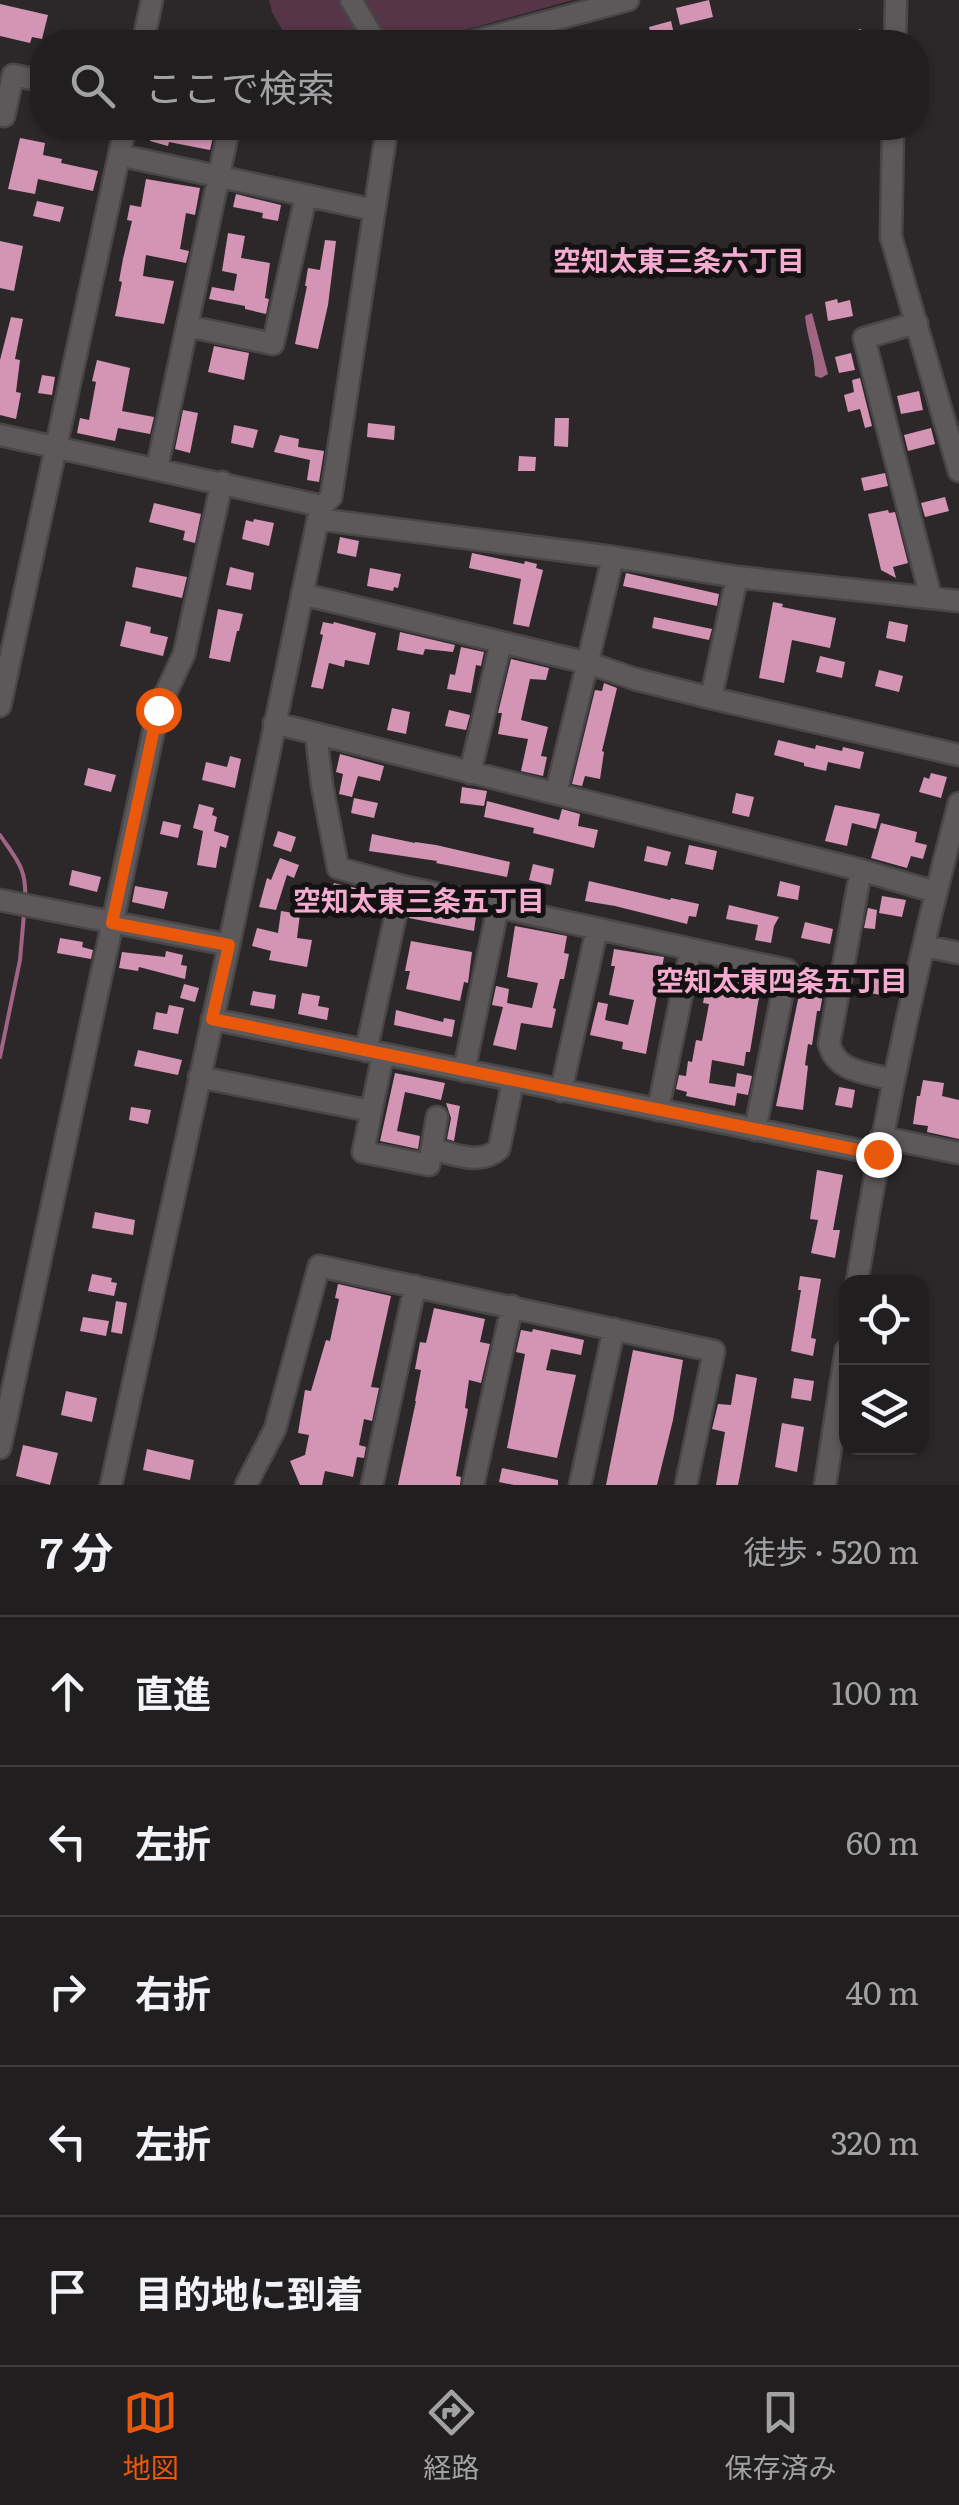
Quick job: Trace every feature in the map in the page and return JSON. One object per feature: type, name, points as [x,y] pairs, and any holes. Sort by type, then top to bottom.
[{"type":"street","points":[[146,30],[152,0]]},
{"type":"street","points":[[352,0],[369,30]]},
{"type":"street","points":[[516,30],[628,0]]},
{"type":"street","points":[[895,30],[896,0]]},
{"type":"street","points":[[0,115],[4,116],[13,75],[30,79]]},
{"type":"street","points":[[0,706],[122,140]]},
{"type":"street","points":[[157,468],[226,140]]},
{"type":"street","points":[[111,1485],[320,513],[331,498],[385,140]]},
{"type":"street","points":[[893,140],[891,237],[959,470]]},
{"type":"street","points":[[119,155],[374,210]]},
{"type":"street","points":[[187,326],[273,344],[306,196]]},
{"type":"street","points":[[917,323],[864,338],[930,598]]},
{"type":"street","points":[[0,435],[222,482],[320,513],[736,577],[959,601]]},
{"type":"street","points":[[0,1448],[158,710],[184,654],[222,482]]},
{"type":"street","points":[[556,793],[613,557]]},
{"type":"street","points":[[711,698],[736,577]]},
{"type":"street","points":[[302,594],[588,663],[711,698],[959,755]]},
{"type":"street","points":[[470,773],[501,642]]},
{"type":"street","points":[[274,723],[935,892]]},
{"type":"street","points":[[316,734],[338,868],[402,886],[788,970],[755,1130]]},
{"type":"street","points":[[858,1275],[892,1080],[959,804]]},
{"type":"street","points":[[861,870],[829,1044],[840,1065],[892,1080]]},
{"type":"street","points":[[402,886],[374,1052],[371,1111],[363,1152],[429,1165],[437,1117]]},
{"type":"street","points":[[2,901],[229,945]]},
{"type":"street","points":[[464,1071],[498,907]]},
{"type":"street","points":[[561,1090],[597,929]]},
{"type":"street","points":[[924,946],[959,952]]},
{"type":"street","points":[[658,1110],[692,949]]},
{"type":"street","points":[[212,1019],[755,1130],[959,1153]]},
{"type":"street","points":[[199,1077],[371,1111]]},
{"type":"street","points":[[432,1149],[474,1159],[490,1156],[499,1149],[513,1081]]},
{"type":"street","points":[[246,1485],[275,1428],[319,1266],[714,1350],[686,1485]]},
{"type":"street","points":[[372,1485],[416,1286]]},
{"type":"street","points":[[474,1485],[512,1306]]},
{"type":"street","points":[[580,1485],[614,1329]]},
{"type":"street","points":[[825,1485],[844,1365]]},
{"type":"shaded area","points":[[269,0],[573,0],[464,30],[282,30]]},
{"type":"shaded area","points":[[812,313],[828,374],[821,378],[815,376],[806,324],[805,316]]},
{"type":"building","points":[[709,0],[713,17],[680,25],[676,8]]},
{"type":"building","points":[[0,4],[48,15],[44,30],[30,30],[30,43],[0,36]]},
{"type":"building","points":[[671,21],[673,30],[650,30],[649,27]]},
{"type":"building","points":[[20,138],[45,143],[43,155],[62,159],[61,163],[98,171],[93,191],[38,179],[35,194],[8,189]]},
{"type":"building","points":[[150,140],[212,140],[210,150]]},
{"type":"building","points":[[146,179],[200,188],[195,215],[186,213],[180,249],[189,251],[186,263],[146,255],[143,276],[174,281],[164,324],[115,316],[132,221],[127,220],[130,205],[141,207]]},
{"type":"building","points":[[236,194],[281,205],[278,221],[262,218],[263,213],[233,207]]},
{"type":"building","points":[[37,201],[64,207],[60,222],[33,216]]},
{"type":"building","points":[[228,233],[245,236],[241,258],[270,263],[266,314],[209,299],[212,287],[234,291],[237,274],[222,271]]},
{"type":"building","points":[[325,240],[336,241],[318,349],[295,344],[308,268],[320,270]]},
{"type":"building","points":[[0,241],[23,246],[14,291],[0,288]]},
{"type":"building","points":[[837,299],[838,303],[850,300],[853,316],[828,321],[825,302]]},
{"type":"building","points":[[11,317],[23,319],[15,359],[20,360],[16,392],[21,393],[16,419],[0,415],[0,360]]},
{"type":"building","points":[[214,346],[249,353],[244,380],[208,372]]},
{"type":"building","points":[[851,353],[855,370],[839,373],[835,357]]},
{"type":"building","points":[[97,360],[130,368],[122,411],[154,417],[150,434],[118,428],[115,441],[77,433],[80,418],[89,420]]},
{"type":"building","points":[[42,375],[55,377],[52,395],[38,393]]},
{"type":"building","points":[[860,378],[872,426],[865,428],[860,409],[848,412],[844,395],[854,392],[852,380]]},
{"type":"building","points":[[919,391],[923,410],[901,414],[897,396]]},
{"type":"building","points":[[183,410],[198,413],[190,453],[175,449]]},
{"type":"building","points":[[555,418],[569,418],[568,447],[554,446]]},
{"type":"building","points":[[368,423],[395,426],[394,440],[367,437]]},
{"type":"building","points":[[234,425],[258,430],[253,448],[231,443]]},
{"type":"building","points":[[931,428],[935,444],[908,451],[904,435]]},
{"type":"building","points":[[280,435],[299,439],[298,447],[324,451],[319,482],[307,480],[310,460],[274,452]]},
{"type":"building","points":[[519,456],[536,457],[535,471],[518,471]]},
{"type":"building","points":[[885,473],[888,486],[864,491],[861,478]]},
{"type":"building","points":[[945,497],[949,511],[925,517],[921,503]]},
{"type":"building","points":[[154,503],[201,514],[195,543],[183,540],[185,531],[149,522]]},
{"type":"building","points":[[895,512],[908,563],[893,567],[896,578],[881,570],[868,514]]},
{"type":"building","points":[[246,520],[274,523],[269,546],[242,539]]},
{"type":"building","points":[[340,537],[359,541],[356,557],[337,553]]},
{"type":"building","points":[[472,553],[524,564],[525,561],[543,570],[529,627],[513,624],[521,579],[469,568]]},
{"type":"building","points":[[136,567],[187,577],[182,598],[132,587]]},
{"type":"building","points":[[230,567],[254,573],[251,590],[226,585]]},
{"type":"building","points":[[370,568],[401,574],[398,588],[393,591],[367,586]]},
{"type":"building","points":[[626,573],[719,594],[717,606],[623,586]]},
{"type":"building","points":[[773,602],[836,618],[830,648],[792,640],[784,683],[759,678]]},
{"type":"building","points":[[218,609],[243,614],[230,662],[209,658]]},
{"type":"building","points":[[654,617],[712,629],[709,640],[652,628]]},
{"type":"building","points":[[126,621],[151,627],[150,633],[168,637],[163,656],[120,646]]},
{"type":"building","points":[[889,621],[908,625],[905,642],[886,638]]},
{"type":"building","points":[[323,622],[376,633],[369,665],[345,660],[344,667],[329,663],[323,689],[311,687]]},
{"type":"building","points":[[400,632],[455,645],[453,652],[425,649],[423,655],[397,650]]},
{"type":"building","points":[[461,647],[484,652],[481,666],[476,665],[471,693],[447,689],[450,674],[455,675]]},
{"type":"building","points":[[820,656],[845,662],[842,678],[816,672]]},
{"type":"building","points":[[511,659],[549,668],[546,680],[530,679],[521,720],[548,727],[541,756],[547,757],[543,776],[521,771],[528,739],[498,734],[502,713],[498,713]]},
{"type":"building","points":[[879,670],[903,676],[899,692],[875,686]]},
{"type":"building","points":[[604,683],[617,688],[602,751],[600,779],[585,776],[582,786],[572,784],[595,690],[602,691]]},
{"type":"building","points":[[392,708],[410,712],[406,734],[387,730]]},
{"type":"building","points":[[449,710],[470,715],[466,730],[445,726]]},
{"type":"building","points":[[778,740],[815,749],[816,745],[864,752],[860,769],[828,762],[826,771],[804,766],[774,755]]},
{"type":"building","points":[[340,754],[384,766],[380,781],[358,776],[352,797],[339,794],[343,774],[336,772]]},
{"type":"building","points":[[230,756],[241,759],[235,788],[202,780],[206,762],[227,767]]},
{"type":"building","points":[[88,768],[116,775],[111,792],[84,785]]},
{"type":"building","points":[[931,773],[947,777],[941,798],[919,792],[924,777],[929,779]]},
{"type":"building","points":[[462,787],[487,791],[484,806],[460,803]]},
{"type":"building","points":[[736,793],[754,797],[749,817],[732,813]]},
{"type":"building","points":[[354,798],[378,803],[374,818],[351,813]]},
{"type":"building","points":[[487,801],[559,820],[562,809],[580,814],[578,826],[598,830],[594,848],[484,817]]},
{"type":"building","points":[[199,804],[214,808],[214,831],[229,836],[226,848],[220,846],[216,868],[197,865],[203,831],[193,828]]},
{"type":"building","points":[[835,805],[880,814],[876,829],[852,823],[847,846],[825,841]]},
{"type":"building","points":[[163,821],[181,825],[178,838],[160,834]]},
{"type":"building","points":[[881,823],[917,832],[915,842],[927,845],[923,859],[911,856],[907,868],[871,858]]},
{"type":"building","points":[[278,831],[296,837],[291,852],[273,846]]},
{"type":"building","points":[[372,834],[510,862],[507,877],[369,851]]},
{"type":"building","points":[[689,845],[717,851],[713,870],[685,864]]},
{"type":"building","points":[[647,846],[671,852],[667,866],[644,861]]},
{"type":"building","points":[[280,858],[299,865],[294,878],[287,875],[276,910],[259,907],[267,878],[271,880]]},
{"type":"building","points":[[533,864],[554,869],[551,885],[529,880]]},
{"type":"building","points":[[72,870],[101,877],[97,892],[69,885]]},
{"type":"building","points":[[589,881],[699,904],[696,917],[689,916],[687,924],[585,901]]},
{"type":"building","points":[[780,881],[800,886],[798,900],[777,896]]},
{"type":"building","points":[[334,883],[368,891],[365,906],[331,898]]},
{"type":"building","points":[[135,886],[168,892],[164,909],[132,902]]},
{"type":"building","points":[[882,896],[906,900],[902,917],[879,913]]},
{"type":"building","points":[[729,905],[779,917],[771,943],[755,940],[758,925],[726,919]]},
{"type":"building","points":[[411,908],[476,916],[474,931],[409,918]]},
{"type":"building","points":[[868,908],[877,910],[875,929],[864,928]]},
{"type":"building","points":[[281,911],[300,914],[297,938],[312,940],[307,967],[269,960],[271,951],[252,946],[257,928],[278,933]]},
{"type":"building","points":[[805,922],[833,929],[830,944],[801,938]]},
{"type":"building","points":[[515,926],[567,936],[564,953],[569,954],[553,1008],[556,1009],[552,1028],[521,1023],[516,1050],[493,1045],[503,1007],[492,1005],[496,986],[509,989],[507,1003],[532,1008],[538,983],[507,977]]},
{"type":"building","points":[[60,938],[83,942],[82,947],[93,950],[91,959],[57,953]]},
{"type":"building","points":[[411,941],[472,952],[468,983],[464,982],[460,1001],[406,989]]},
{"type":"building","points":[[614,949],[664,957],[646,1054],[622,1049],[623,1042],[590,1035],[598,1002],[608,1004],[605,1020],[628,1025],[634,1000],[609,995]]},
{"type":"building","points":[[166,951],[183,955],[181,965],[187,966],[185,979],[139,967],[138,971],[119,968],[122,952],[165,957]]},
{"type":"building","points":[[717,970],[762,979],[750,1052],[746,1052],[744,1066],[712,1060],[709,1083],[735,1087],[737,1073],[752,1076],[748,1095],[737,1093],[735,1106],[686,1096],[687,1092],[676,1089],[679,1075],[686,1076],[688,1061],[692,1062],[696,1040],[702,1041],[709,1004],[703,1003],[707,981],[715,982]]},
{"type":"building","points":[[861,976],[883,980],[881,995],[859,991]]},
{"type":"building","points":[[184,984],[199,988],[195,1002],[180,998]]},
{"type":"building","points":[[800,990],[823,994],[812,1045],[808,1044],[803,1110],[776,1106]]},
{"type":"building","points":[[253,991],[276,995],[274,1009],[250,1005]]},
{"type":"building","points":[[302,993],[320,996],[318,1006],[329,1008],[327,1020],[298,1014]]},
{"type":"building","points":[[169,1005],[184,1008],[178,1034],[153,1029],[156,1012],[167,1014]]},
{"type":"building","points":[[396,1010],[443,1022],[444,1018],[455,1020],[452,1037],[394,1025]]},
{"type":"building","points":[[138,1050],[182,1060],[178,1075],[134,1066]]},
{"type":"building","points":[[395,1073],[445,1083],[441,1100],[405,1092],[397,1131],[420,1136],[418,1149],[380,1141]]},
{"type":"building","points":[[923,1080],[944,1083],[942,1096],[959,1100],[959,1139],[927,1132],[928,1126],[913,1124]]},
{"type":"building","points":[[839,1087],[855,1090],[852,1108],[835,1105]]},
{"type":"building","points":[[446,1103],[460,1106],[454,1141],[447,1139],[451,1118]]},
{"type":"building","points":[[131,1107],[151,1110],[148,1124],[129,1120]]},
{"type":"building","points":[[817,1170],[843,1175],[833,1230],[840,1230],[835,1258],[811,1253],[818,1220],[810,1219]]},
{"type":"building","points":[[95,1212],[135,1220],[133,1235],[92,1228]]},
{"type":"building","points":[[92,1274],[112,1278],[111,1282],[117,1283],[114,1296],[88,1291]]},
{"type":"building","points":[[800,1276],[821,1279],[811,1338],[816,1339],[813,1356],[791,1351]]},
{"type":"building","points":[[338,1284],[391,1296],[371,1387],[379,1388],[372,1421],[364,1419],[359,1445],[366,1447],[364,1458],[357,1457],[353,1477],[325,1471],[322,1485],[300,1485],[290,1461],[305,1455],[309,1435],[298,1433],[305,1390],[311,1391],[326,1340],[330,1341],[339,1299],[335,1298]]},
{"type":"building","points":[[116,1301],[127,1303],[122,1334],[111,1332]]},
{"type":"building","points":[[434,1308],[485,1319],[480,1342],[490,1344],[481,1383],[469,1380],[456,1476],[461,1477],[460,1485],[398,1485],[421,1370],[415,1369],[420,1342],[426,1343]]},
{"type":"building","points":[[83,1317],[109,1321],[106,1336],[80,1331]]},
{"type":"building","points":[[521,1330],[584,1340],[581,1355],[551,1349],[546,1370],[576,1375],[557,1458],[507,1448],[525,1354],[516,1352]]},
{"type":"building","points":[[633,1350],[683,1360],[673,1420],[657,1485],[606,1485]]},
{"type":"building","points":[[736,1374],[757,1378],[741,1470],[738,1485],[716,1485],[725,1432],[712,1429],[718,1404],[731,1405]]},
{"type":"building","points":[[794,1378],[814,1381],[811,1401],[791,1398]]},
{"type":"building","points":[[66,1391],[97,1398],[92,1422],[61,1415]]},
{"type":"building","points":[[782,1423],[804,1427],[797,1472],[775,1467]]},
{"type":"building","points":[[23,1445],[58,1453],[50,1485],[16,1476]]},
{"type":"building","points":[[147,1449],[194,1460],[190,1480],[143,1470]]},
{"type":"building","points":[[502,1468],[558,1480],[558,1485],[499,1482]]},
{"type":"waterway","points":[[0,835],[22,871],[25,899]]},
{"type":"waterway","points":[[0,1057],[20,960],[24,914]]},
{"type":"district","name":"空知太東三条六丁目","points":[[679,259]]},
{"type":"district","name":"空知太東三条五丁目","points":[[419,899]]},
{"type":"district","name":"空知太東四条五丁目","points":[[782,979]]},
{"type":"route","points":[[158,710],[112,923],[229,945],[212,1019],[878,1154]]}]
